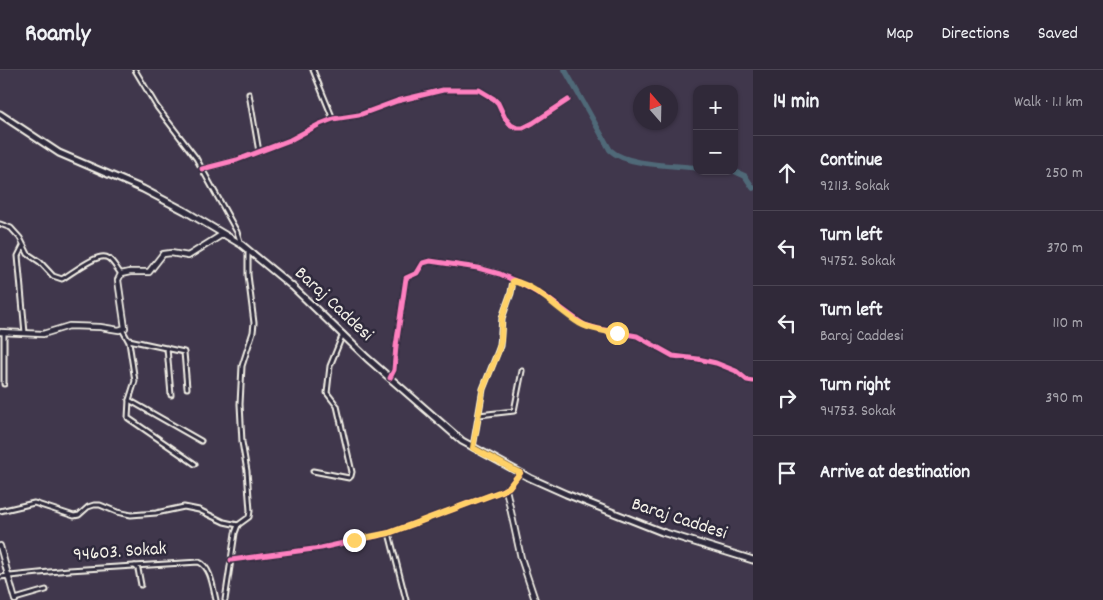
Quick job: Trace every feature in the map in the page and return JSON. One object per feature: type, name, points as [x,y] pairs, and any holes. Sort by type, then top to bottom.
[{"type":"main road","name":"Baraj Caddesi","points":[[0,114],[59,153],[138,186],[185,211],[248,250],[293,287],[446,429],[473,448],[548,487],[630,520],[753,560]]},
{"type":"street","points":[[135,70],[157,106],[196,158],[237,232],[242,246]]},
{"type":"street","points":[[313,70],[333,120]]},
{"type":"street","points":[[202,169],[259,152],[290,140],[320,124],[359,116],[398,101],[442,90],[480,90],[498,103],[505,118],[511,125],[517,128],[523,128],[568,100]]},
{"type":"street","points":[[250,94],[259,152]]},
{"type":"street","points":[[0,224],[11,228],[20,238],[28,254],[40,262],[53,276],[62,280],[94,258],[104,256],[109,258],[121,274]]},
{"type":"street","points":[[121,274],[149,272],[163,254],[171,252],[188,256],[223,234]]},
{"type":"street","points":[[23,246],[18,256],[25,333]]},
{"type":"street","points":[[225,600],[238,525],[247,519],[250,514],[247,471],[242,442],[240,395],[243,360],[254,329],[254,315],[248,282],[248,250]]},
{"type":"street","points":[[390,378],[394,370],[406,278],[417,273],[424,263],[430,261],[486,270],[524,284],[584,325],[598,330],[637,336],[673,356],[716,363],[736,371],[747,380],[753,381]]},
{"type":"street","points":[[121,274],[118,280],[124,328],[122,329],[128,340],[135,381],[129,400],[128,418],[195,464]]},
{"type":"street","points":[[473,448],[483,389],[500,346],[502,318],[511,293],[513,281]]},
{"type":"street","points":[[4,384],[2,332],[43,334],[69,326],[100,326],[122,329]]},
{"type":"street","points":[[314,471],[349,478],[352,476],[336,406],[328,392],[330,366],[343,333]]},
{"type":"street","points":[[128,340],[184,352],[187,388]]},
{"type":"street","points":[[167,348],[171,395]]},
{"type":"street","points":[[480,415],[514,411],[522,371]]},
{"type":"street","points":[[129,400],[202,441]]},
{"type":"street","points":[[231,560],[321,548],[389,533],[506,489],[520,473]]},
{"type":"street","points":[[506,489],[521,558],[535,600]]},
{"type":"street","points":[[0,511],[34,503],[65,514],[77,516],[88,507],[97,505],[122,514],[131,515],[156,513],[184,507],[199,510],[224,522],[238,525]]},
{"type":"street","points":[[389,533],[406,600]]},
{"type":"street","points":[[0,546],[15,600],[46,590]]},
{"type":"street","name":"94603. Sokak","points":[[0,577],[201,562],[208,570],[216,600]]},
{"type":"street","points":[[134,566],[138,569],[141,584]]},
{"type":"waterway","points":[[565,70],[610,150],[627,159],[639,162],[693,168]]},
{"type":"waterway","points":[[738,173],[745,176],[753,188]]},
{"type":"cycle path","points":[[202,169],[237,160],[290,140],[333,119],[359,115],[397,101],[443,90],[479,90],[494,99],[505,118],[511,125],[517,128],[523,128],[533,123],[568,100]]},
{"type":"cycle path","points":[[390,378],[394,370],[406,278],[417,273],[423,263],[430,261],[478,268],[500,274],[547,298],[584,325],[637,336],[673,356],[716,363],[736,371],[747,380],[753,381]]},
{"type":"cycle path","points":[[231,560],[321,548],[389,533],[502,491],[509,487],[520,473]]},
{"type":"route","points":[[354,540],[389,533],[502,491],[509,487],[520,473],[473,448],[483,389],[498,352],[503,313],[511,293],[513,281],[524,284],[584,325],[598,330],[617,333]]}]
